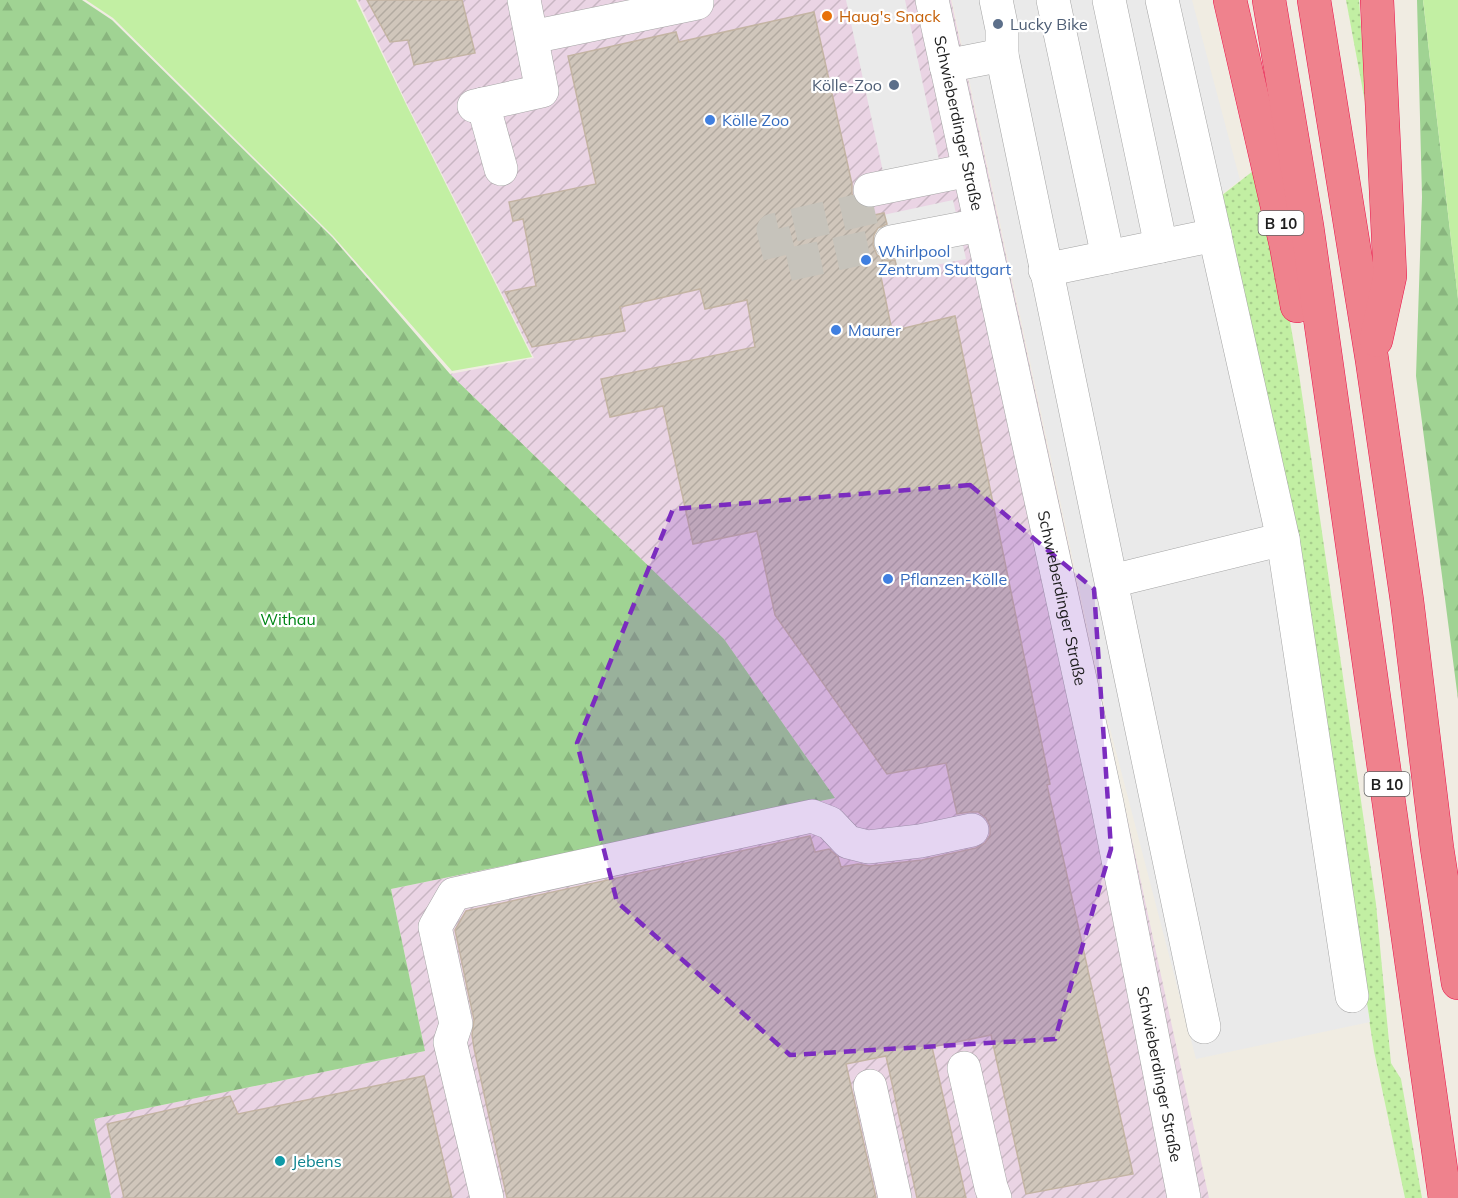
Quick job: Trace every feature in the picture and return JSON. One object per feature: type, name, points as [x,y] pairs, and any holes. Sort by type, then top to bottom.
[{"type":"highway","name":"B 10","points":[[1230,0],[1286,245],[1308,371],[1338,444]]},
{"type":"highway","name":"B 10","points":[[1269,0],[1307,226],[1445,1198]]},
{"type":"highway","name":"B 10","points":[[1314,0],[1372,360],[1407,602],[1437,848],[1458,983]]},
{"type":"highway","name":"B 10","points":[[1372,360],[1389,276],[1377,0]]},
{"type":"street","points":[[501,169],[478,105],[542,91],[524,0]]},
{"type":"street","points":[[532,37],[698,3],[697,0]]},
{"type":"street","name":"Schwieberdinger Straße","points":[[932,0],[1121,874],[1184,1198]]},
{"type":"street","points":[[996,0],[1002,29],[1002,55],[1045,270],[1113,584],[1204,1027]]},
{"type":"street","points":[[1053,0],[1108,257]]},
{"type":"street","points":[[1109,0],[1161,246]]},
{"type":"street","points":[[1162,0],[1283,539],[1352,996]]},
{"type":"street","points":[[946,66],[1002,55]]},
{"type":"street","points":[[872,198],[970,178]]},
{"type":"street","points":[[891,243],[980,225]]},
{"type":"street","points":[[1045,270],[1215,235]]},
{"type":"street","points":[[1063,599],[1283,539]]},
{"type":"street","points":[[487,1198],[450,1042],[456,1024],[435,927],[454,894],[812,816],[830,823],[849,842],[868,847],[920,841],[972,830]]},
{"type":"street","points":[[1121,874],[1171,865]]},
{"type":"street","points":[[964,1068],[991,1187],[996,1198]]},
{"type":"street","points":[[870,1086],[895,1198]]},
{"type":"highlighted area","points":[[970,485],[1094,589],[1111,849],[1055,1039],[790,1055],[617,902],[577,743],[673,509]]},
{"type":"shaded area","points":[[358,0],[951,0],[1209,1198],[111,1198],[94,1119],[425,1051],[391,889],[835,798],[724,639],[450,374],[534,358],[407,104]]},
{"type":"shaded area","name":"Kölle-Zoo","points":[[846,0],[905,0],[941,169],[885,181]]},
{"type":"shaded area","points":[[952,0],[1192,0],[1240,180],[1217,197],[1317,687],[1370,1022],[1196,1059],[1106,713]]},
{"type":"shaded area","points":[[953,200],[966,259],[765,299],[753,243]]},
{"type":"green space","name":"Withau","points":[[0,0],[82,0],[112,20],[332,237],[450,374],[724,639],[835,798],[391,889],[425,1051],[94,1119],[111,1198],[0,1198]]},
{"type":"green space","points":[[86,0],[356,0],[532,357],[452,371],[333,236],[113,18]]},
{"type":"green space","points":[[1346,0],[1359,0],[1368,118]]},
{"type":"green space","points":[[1417,0],[1423,0],[1458,299],[1458,699],[1416,376],[1422,197]]},
{"type":"green space","points":[[1423,0],[1458,0],[1458,299]]},
{"type":"green space","points":[[1253,171],[1268,197],[1298,367],[1376,904],[1391,1063],[1401,1079],[1422,1198],[1405,1198],[1374,1051],[1317,687],[1221,196]]},
{"type":"building","points":[[367,0],[462,0],[475,53],[414,65],[408,40],[390,42]]},
{"type":"building","points":[[814,12],[852,184],[852,194],[857,203],[860,218],[884,213],[887,224],[878,228],[874,235],[873,245],[877,255],[885,260],[895,260],[897,268],[880,272],[892,331],[955,316],[1050,784],[1047,785],[1133,1174],[1026,1194],[991,1035],[932,1047],[966,1198],[917,1198],[886,1056],[846,1064],[876,1198],[507,1198],[474,1048],[472,1035],[474,1020],[455,930],[466,911],[810,836],[815,852],[829,849],[838,857],[841,867],[922,860],[976,848],[985,843],[990,835],[990,826],[986,818],[978,812],[957,814],[946,763],[887,774],[775,615],[757,531],[693,544],[663,406],[610,417],[601,379],[755,347],[747,300],[705,309],[700,289],[620,307],[625,331],[532,347],[505,292],[536,286],[523,219],[513,221],[509,202],[596,184],[568,56],[676,32],[679,42]]},
{"type":"building","name":"Jebens","points":[[424,1076],[452,1198],[124,1198],[107,1124],[230,1096],[238,1114]]},
{"type":"tunnel","points":[[874,207],[773,230],[782,266],[891,242]]},
{"type":"place","name":"Haug's Snack","points":[[827,16]]},
{"type":"place","name":"Lucky Bike","points":[[998,24]]},
{"type":"place","name":"Kölle-Zoo","points":[[894,85]]},
{"type":"place","name":"Kölle Zoo","points":[[710,120]]},
{"type":"place","name":"Whirlpool Zentrum Stuttgart","points":[[866,260]]},
{"type":"place","name":"Maurer","points":[[836,330]]},
{"type":"place","name":"Pflanzen-Kölle","points":[[888,579]]},
{"type":"place","name":"Jebens","points":[[280,1161]]}]
